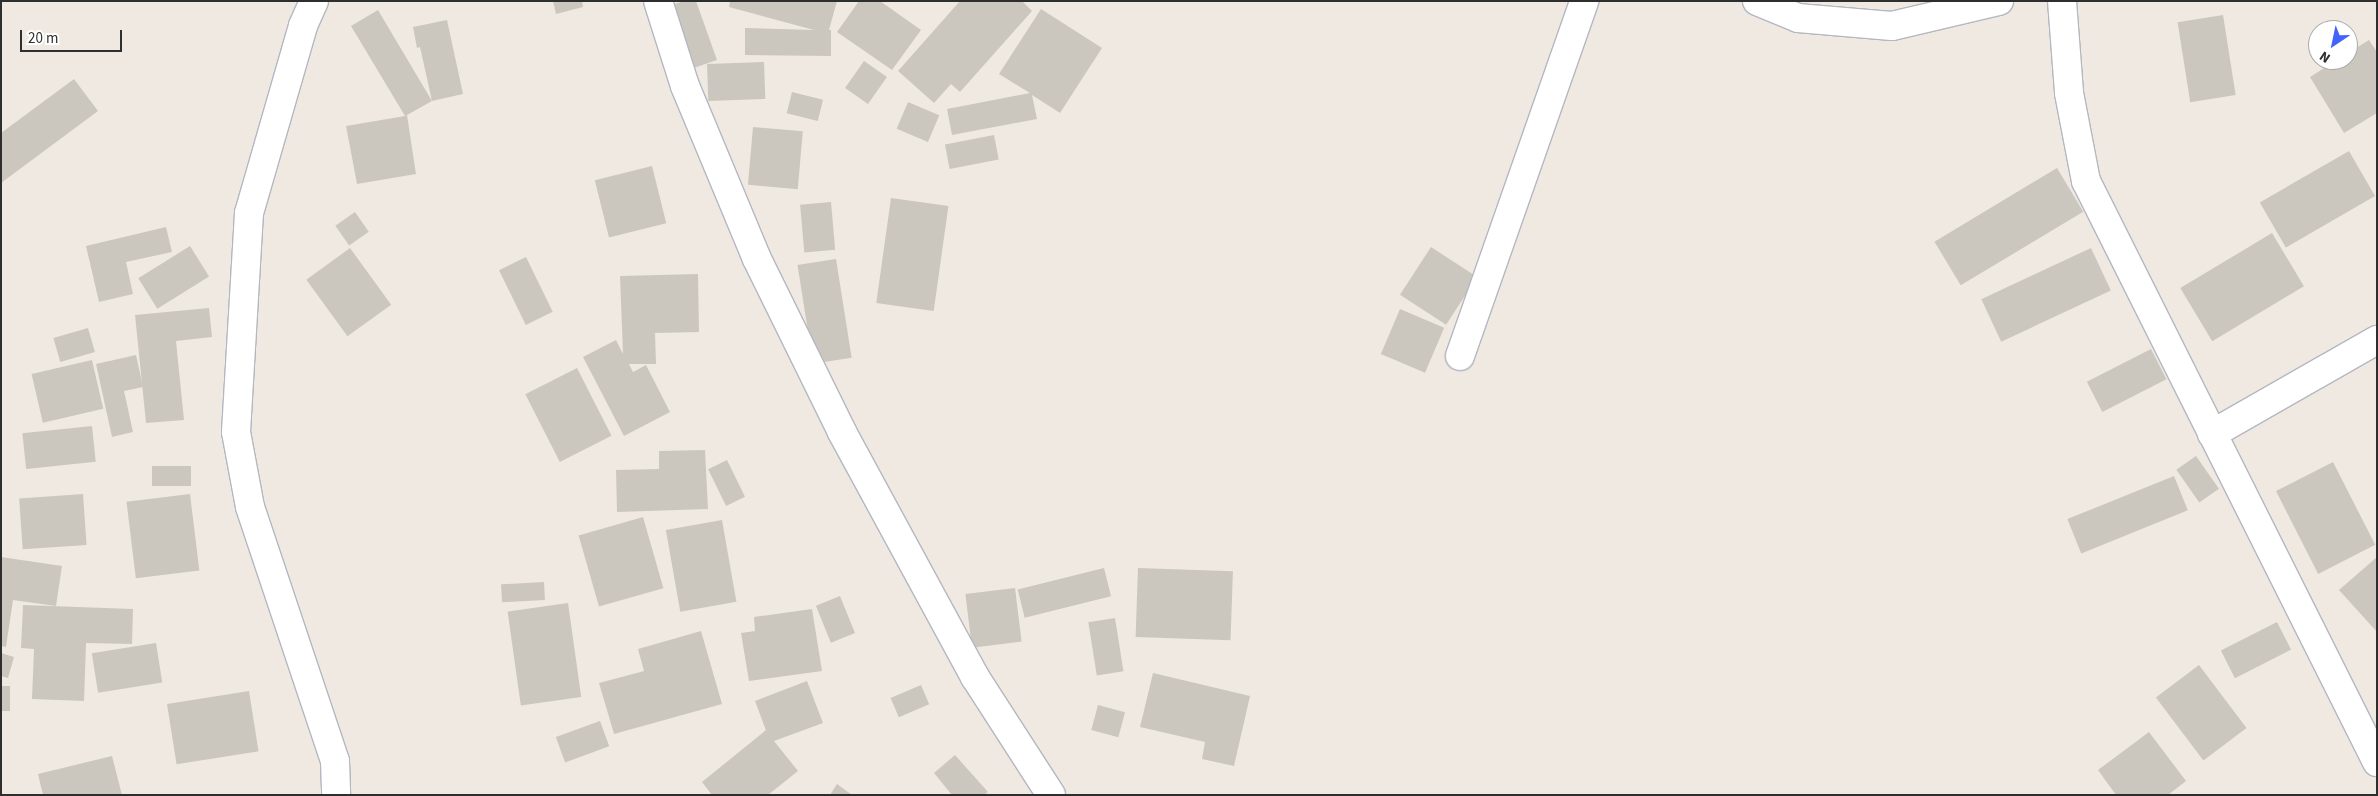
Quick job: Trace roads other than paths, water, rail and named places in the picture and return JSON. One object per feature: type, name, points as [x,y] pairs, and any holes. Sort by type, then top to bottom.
[{"type":"street","points":[[314,1],[303,26],[249,213],[236,432],[250,508],[335,762],[336,795]]},
{"type":"street","points":[[658,1],[685,86],[757,259],[842,432],[975,677],[1051,795]]},
{"type":"street","points":[[1460,356],[1584,1]]},
{"type":"street","points":[[1757,1],[1798,18],[1892,26],[1999,1]]},
{"type":"street","points":[[2062,1],[2069,93],[2086,181],[2377,762]]},
{"type":"street","points":[[2212,434],[2377,340]]}]
